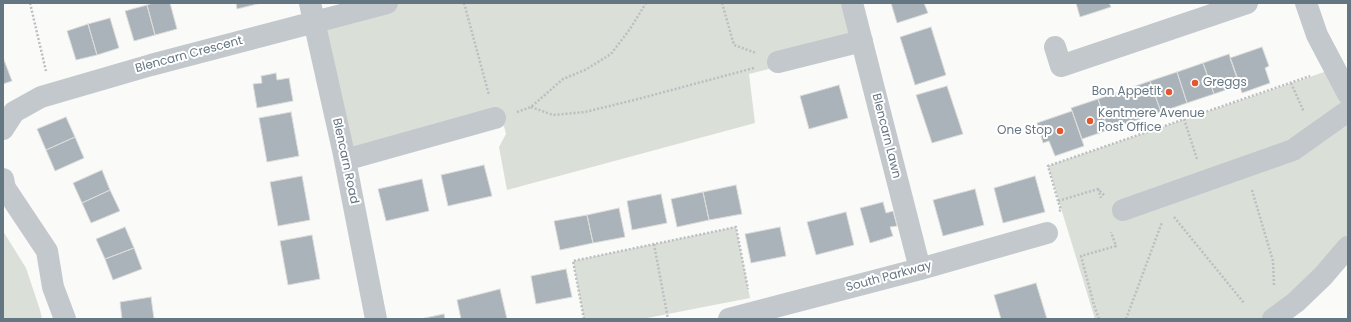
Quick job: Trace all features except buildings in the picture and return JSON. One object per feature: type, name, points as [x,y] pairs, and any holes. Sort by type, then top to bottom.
[{"type":"street","name":"Blencarn Crescent","points":[[3,129],[14,112],[41,97],[151,65],[312,13],[387,3]]},
{"type":"street","name":"Blencarn Lawn","points":[[852,3],[920,269]]},
{"type":"street","points":[[1055,47],[1061,66],[1247,3]]},
{"type":"street","points":[[1306,3],[1317,35],[1333,69],[1348,94]]},
{"type":"street","name":"Blencarn Road","points":[[312,13],[345,160],[376,319]]},
{"type":"street","points":[[778,62],[862,41]]},
{"type":"street","points":[[1116,217],[1165,201],[1245,167],[1293,150],[1348,111]]},
{"type":"street","points":[[345,160],[495,118]]},
{"type":"street","points":[[3,179],[5,188],[46,251],[53,287],[66,319]]},
{"type":"street","name":"South Parkway","points":[[729,319],[920,269],[1047,233]]},
{"type":"street","points":[[1273,319],[1296,302],[1344,260]]},
{"type":"path","points":[[30,3],[48,78]]},
{"type":"path","points":[[464,3],[495,118],[531,107],[563,79],[585,70],[611,54],[630,29],[646,3]]},
{"type":"path","points":[[722,3],[734,45],[778,62]]},
{"type":"path","points":[[531,107],[553,114],[585,112],[778,62]]},
{"type":"path","points":[[1054,213],[1061,210],[1048,166],[1333,69]]},
{"type":"path","points":[[1292,83],[1314,136]]},
{"type":"path","points":[[1184,119],[1193,145]]},
{"type":"path","points":[[1245,167],[1273,261],[1274,285]]},
{"type":"path","points":[[1058,201],[1098,189]]},
{"type":"path","points":[[1098,189],[1102,203]]},
{"type":"path","points":[[1098,189],[1116,217],[1116,246],[1081,256],[1099,319]]},
{"type":"path","points":[[1165,201],[1174,219],[1244,303]]},
{"type":"path","points":[[1126,319],[1165,201]]},
{"type":"path","points":[[584,319],[573,261],[736,227],[753,313]]},
{"type":"path","points":[[654,244],[668,319]]},
{"type":"shaded area","points":[[387,3],[852,3],[863,45],[749,74],[755,123],[507,190],[499,147],[506,134],[504,126],[347,168],[315,22]]},
{"type":"shaded area","points":[[1333,69],[1348,94],[1348,247],[1273,319],[1095,319],[1048,166]]},
{"type":"shaded area","points":[[736,227],[750,298],[642,319],[584,319],[573,261]]},
{"type":"shaded area","points":[[3,231],[26,268],[42,319],[3,319]]},
{"type":"place","name":"Greggs","points":[[1195,83]]},
{"type":"place","name":"Bon Appetit","points":[[1169,92]]},
{"type":"place","name":"Kentmere Avenue Post Office","points":[[1090,121]]},
{"type":"place","name":"One Stop","points":[[1060,131]]}]
